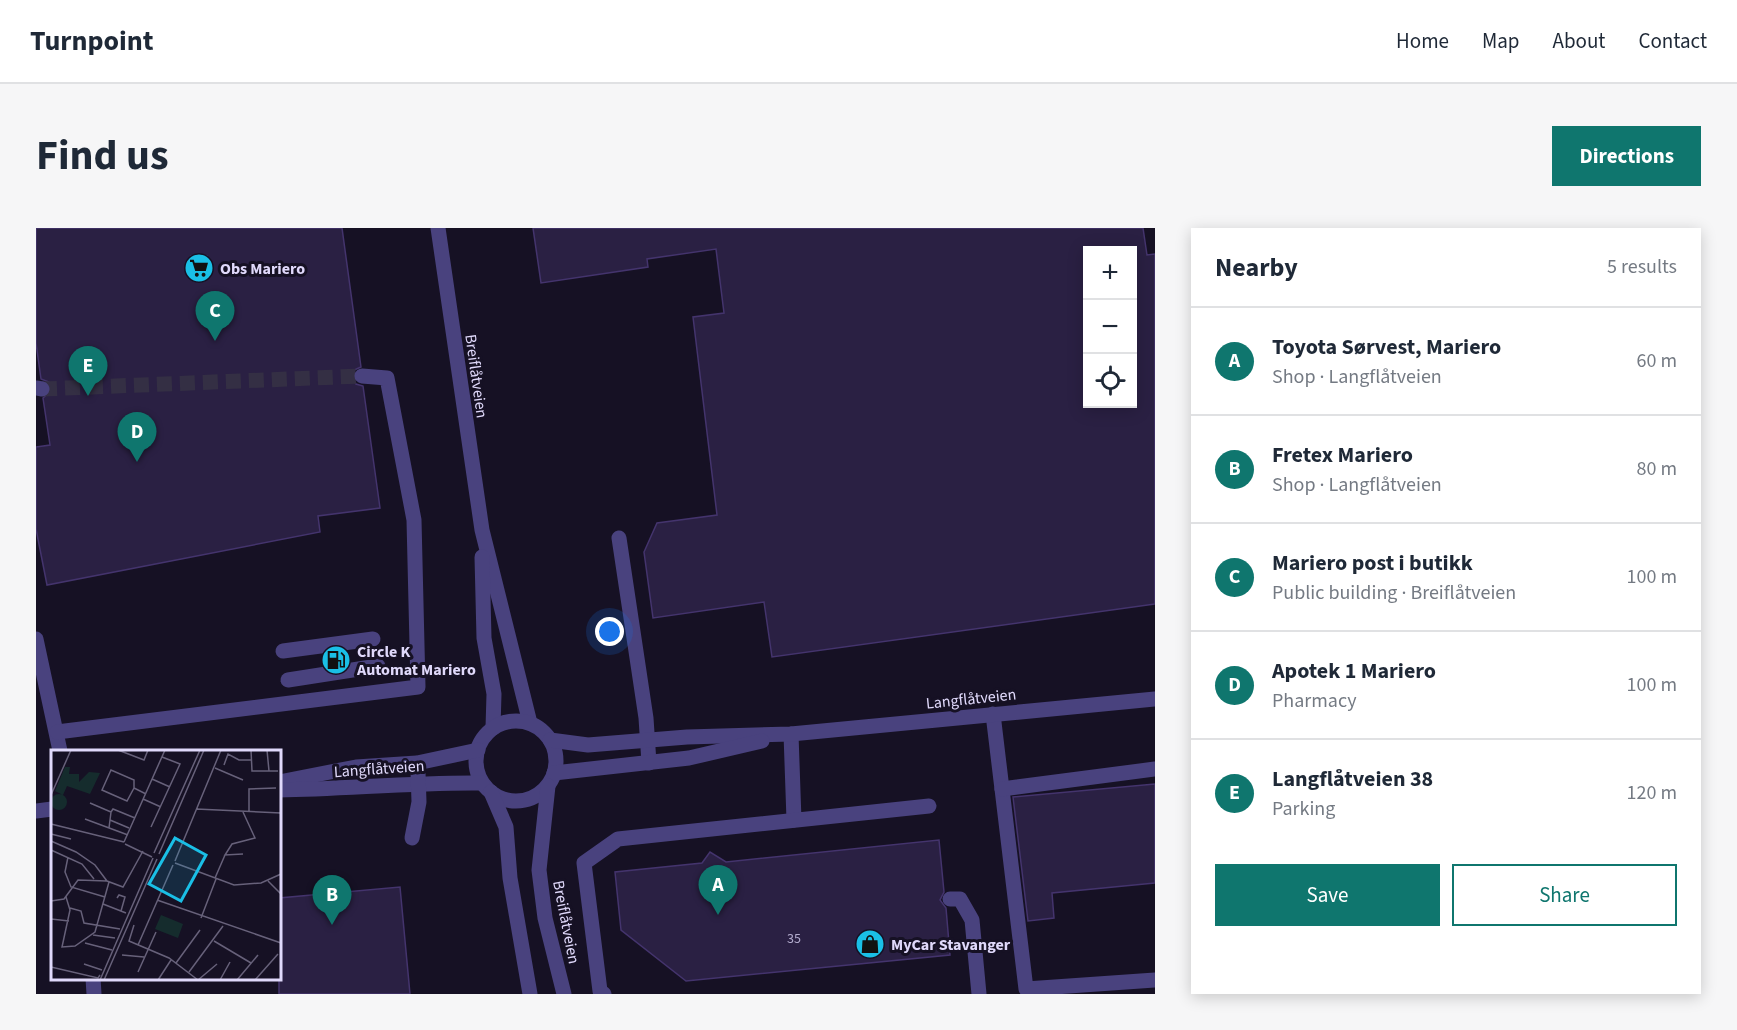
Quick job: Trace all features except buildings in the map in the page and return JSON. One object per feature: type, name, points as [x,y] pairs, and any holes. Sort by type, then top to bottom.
[{"type":"street","name":"Breiflåtveien","points":[[438,228],[482,530],[530,723]]},
{"type":"street","points":[[57,732],[418,687],[415,534],[387,378],[362,376]]},
{"type":"street","name":"Breiflåtveien","points":[[482,530],[484,638],[494,694],[493,728]]},
{"type":"street","points":[[619,538],[649,763]]},
{"type":"street","points":[[36,639],[60,750]]},
{"type":"street","points":[[283,651],[373,639]]},
{"type":"street","points":[[288,680],[378,666]]},
{"type":"street","name":"Langflåtveien","points":[[550,740],[588,746],[647,740],[791,734],[1155,699]]},
{"type":"street","points":[[993,714],[1027,991],[1155,980]]},
{"type":"street","points":[[487,788],[504,799],[522,801],[535,796],[551,780],[556,758],[550,740],[530,723],[513,721],[493,728],[484,738],[478,750],[476,765],[487,788],[506,827],[510,878],[530,994]]},
{"type":"street","points":[[791,734],[794,820]]},
{"type":"street","name":"Langflåtveien","points":[[551,780],[689,758],[791,734]]},
{"type":"street","name":"Langflåtveien","points":[[280,782],[356,767],[417,763],[478,750]]},
{"type":"street","points":[[412,838],[419,802],[417,763]]},
{"type":"street","points":[[1002,789],[1155,769]]},
{"type":"street","name":"Breiflåtveien","points":[[551,780],[539,870],[545,918],[564,994]]},
{"type":"street","name":"Langflåtveien","points":[[280,790],[357,789],[419,782],[487,788]]},
{"type":"street","points":[[604,994],[600,991],[584,863],[618,839],[929,806]]},
{"type":"street","points":[[36,811],[51,809]]},
{"type":"street","points":[[950,899],[960,899],[972,920],[979,994]]},
{"type":"street","points":[[93,979],[94,994]]},
{"type":"tunnel","points":[[42,389],[362,376]]},
{"type":"place","name":"Obs Mariero","points":[[199,268]]},
{"type":"place","name":"Mariero post i butikk","points":[[215,341]]},
{"type":"place","name":"Langflåtveien 38","points":[[88,396]]},
{"type":"place","name":"Apotek 1 Mariero","points":[[137,462]]},
{"type":"place","name":"Circle K Automat Mariero","points":[[336,660]]},
{"type":"place","name":"Toyota Sørvest, Mariero","points":[[718,915]]},
{"type":"place","name":"Fretex Mariero","points":[[332,925]]},
{"type":"place","name":"MyCar Stavanger","points":[[870,944]]}]
